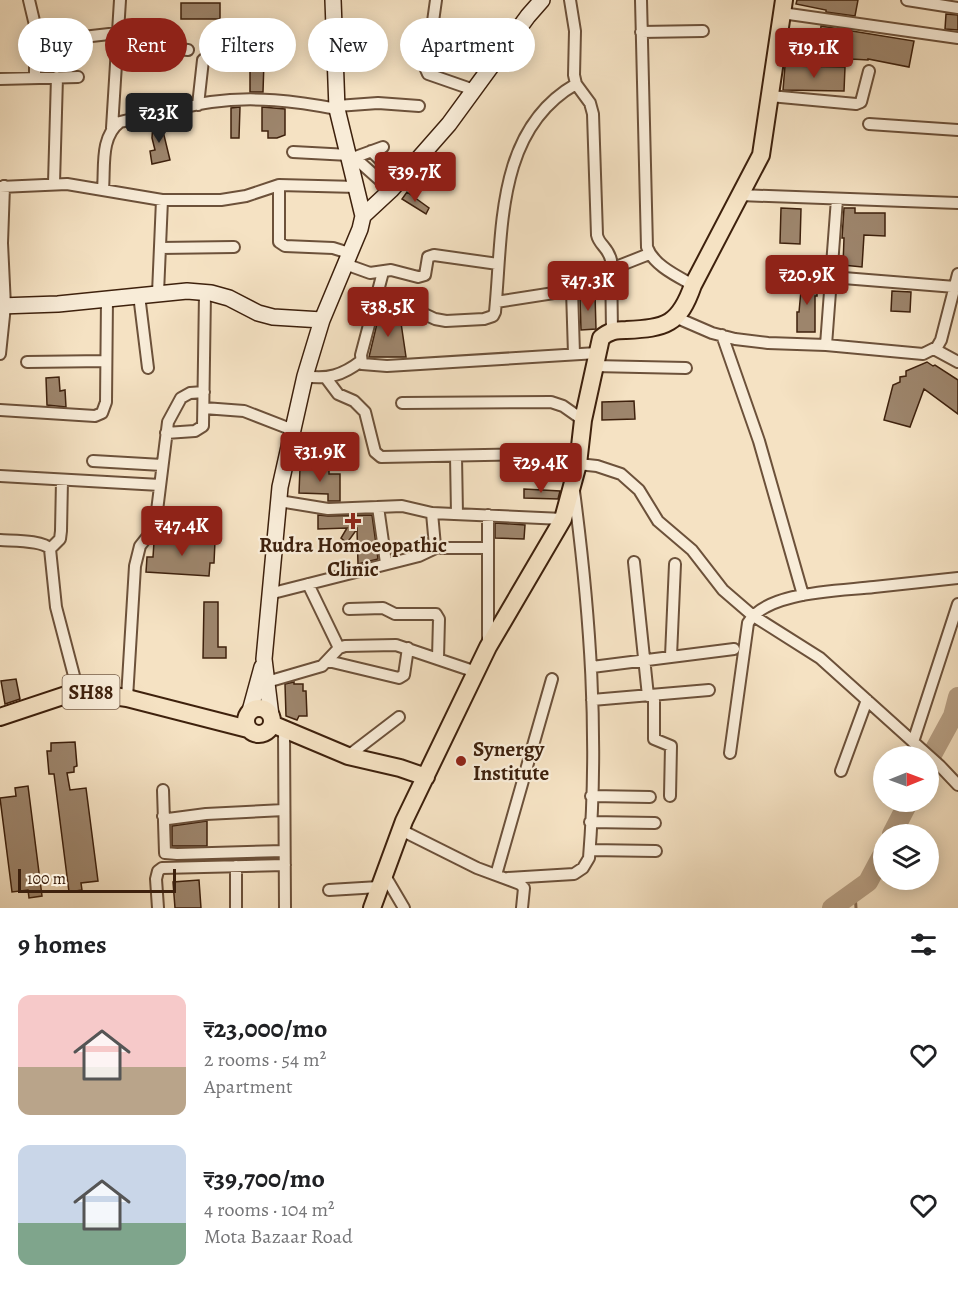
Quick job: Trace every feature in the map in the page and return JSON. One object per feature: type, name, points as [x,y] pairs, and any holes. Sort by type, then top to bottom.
[{"type":"main road","points":[[276,723],[261,734],[254,733],[249,718],[264,659],[280,487],[305,376],[322,320],[360,229],[363,216],[351,157],[337,107],[333,0]]},
{"type":"main road","points":[[363,216],[395,185],[448,124],[542,0]]},
{"type":"main road","points":[[372,908],[401,830],[488,647],[563,519],[573,482],[583,420],[601,338],[612,331],[664,326],[675,317],[687,303],[693,285],[761,155],[783,6]]},
{"type":"main road","points":[[3,306],[58,304],[187,291],[229,298],[258,313],[273,317],[322,320]]},
{"type":"main road","points":[[264,659],[276,723]]},
{"type":"main road","name":"SH88","points":[[0,717],[78,691],[127,698],[184,712],[249,718]]},
{"type":"main road","points":[[249,718],[258,708],[266,710],[276,723],[348,756],[400,768],[426,777]]},
{"type":"street","points":[[29,0],[33,18]]},
{"type":"street","points":[[119,18],[120,0]]},
{"type":"street","points":[[436,0],[425,70],[428,74],[474,90]]},
{"type":"street","points":[[570,0],[575,31],[574,75],[576,84],[591,103],[593,114],[597,235],[601,243],[609,250],[612,331]]},
{"type":"street","points":[[641,0],[646,247],[649,254],[667,270],[693,285]]},
{"type":"street","points":[[907,0],[958,8]]},
{"type":"street","points":[[783,6],[958,38]]},
{"type":"street","points":[[641,32],[703,31]]},
{"type":"street","points":[[770,96],[856,104],[861,102],[869,71]]},
{"type":"street","points":[[35,72],[35,77]]},
{"type":"street","points":[[112,128],[116,72]]},
{"type":"street","points":[[198,105],[202,72]]},
{"type":"street","points":[[54,183],[57,77]]},
{"type":"street","points":[[0,79],[78,77]]},
{"type":"street","points":[[374,303],[405,305],[435,319],[446,321],[489,318],[495,312],[498,264],[509,182],[522,142],[540,113],[550,102],[576,84]]},
{"type":"street","points":[[103,189],[106,139],[112,128],[120,122],[212,102],[269,99],[337,107],[372,103],[419,106]]},
{"type":"street","points":[[869,124],[958,130]]},
{"type":"street","points":[[293,152],[351,157],[383,147]]},
{"type":"street","points":[[371,151],[395,185]]},
{"type":"street","points":[[351,157],[395,185]]},
{"type":"street","points":[[0,354],[3,306],[2,187],[54,183],[80,184],[162,200],[237,198],[279,185],[357,187]]},
{"type":"street","points":[[279,185],[279,242],[285,246],[333,248],[370,273],[395,270],[422,276],[426,273],[428,257],[434,255],[498,264]]},
{"type":"street","points":[[740,195],[958,203]]},
{"type":"street","points":[[826,345],[837,199]]},
{"type":"street","points":[[158,293],[162,200]]},
{"type":"street","points":[[160,248],[234,248]]},
{"type":"street","points":[[611,269],[649,254]]},
{"type":"street","points":[[305,376],[326,378],[341,374],[361,361],[383,272]]},
{"type":"street","points":[[675,317],[722,335],[768,343],[826,345],[923,354],[934,349],[941,340],[958,274]]},
{"type":"street","points":[[831,277],[955,286]]},
{"type":"street","points":[[496,302],[612,284]]},
{"type":"street","points":[[572,290],[574,354]]},
{"type":"street","points":[[166,433],[200,429],[203,426],[205,293]]},
{"type":"street","points":[[139,295],[148,368]]},
{"type":"street","points":[[0,410],[94,416],[102,413],[106,402],[107,299]]},
{"type":"street","points":[[722,335],[759,441],[803,595]]},
{"type":"street","points":[[934,349],[958,362]]},
{"type":"street","points":[[361,361],[368,365],[387,366],[574,354],[596,360],[686,368]]},
{"type":"street","points":[[27,362],[106,362]]},
{"type":"street","points":[[326,378],[338,394],[354,401],[365,412],[377,456],[387,458],[456,456],[578,458],[621,474],[639,490],[658,520],[692,550],[723,590],[752,615],[820,658],[958,785]]},
{"type":"street","points":[[127,698],[135,566],[140,546],[154,526],[168,422],[181,398],[190,393],[204,392]]},
{"type":"street","points":[[402,403],[551,402],[562,406],[583,420]]},
{"type":"street","points":[[204,408],[244,411],[293,430]]},
{"type":"street","points":[[456,456],[457,514]]},
{"type":"street","points":[[93,461],[162,465]]},
{"type":"street","points":[[0,476],[160,485]]},
{"type":"street","points":[[50,549],[60,539],[62,480]]},
{"type":"street","points":[[508,878],[574,874],[588,863],[592,666],[588,608],[573,482]]},
{"type":"street","points":[[279,501],[328,509],[402,506],[432,513],[563,519]]},
{"type":"street","points":[[378,507],[386,563]]},
{"type":"street","points":[[432,513],[434,542],[438,547]]},
{"type":"street","points":[[488,515],[488,647]]},
{"type":"street","points":[[0,540],[40,543],[47,545],[50,549],[56,607],[78,691]]},
{"type":"street","points":[[269,594],[418,556],[438,547],[488,548]]},
{"type":"street","points":[[634,562],[644,660],[651,696],[654,740],[671,746],[670,796]]},
{"type":"street","points":[[671,656],[675,564]]},
{"type":"street","points":[[730,753],[748,623],[752,615],[775,603],[803,595],[958,578]]},
{"type":"street","points":[[308,584],[339,648]]},
{"type":"street","points":[[917,745],[958,604]]},
{"type":"street","points":[[349,609],[383,608],[395,614],[436,614],[439,619],[438,658]]},
{"type":"street","points":[[267,682],[313,669],[328,661],[339,648],[345,646],[396,645],[476,672]]},
{"type":"street","points":[[328,661],[399,678],[404,675],[408,648]]},
{"type":"street","points":[[592,666],[734,649]]},
{"type":"street","points":[[496,875],[552,679]]},
{"type":"street","points":[[592,699],[709,690]]},
{"type":"street","points":[[841,771],[867,700]]},
{"type":"street","points":[[348,756],[399,717]]},
{"type":"street","points":[[276,723],[284,810],[285,908]]},
{"type":"street","points":[[163,790],[165,853],[285,850]]},
{"type":"street","points":[[591,796],[650,797]]},
{"type":"street","points":[[164,816],[168,819],[206,814],[284,810]]},
{"type":"street","points":[[590,822],[655,823]]},
{"type":"street","points":[[401,830],[477,868],[520,884],[524,888],[522,908]]},
{"type":"street","points":[[590,850],[656,851]]},
{"type":"street","points":[[158,908],[156,879],[158,871],[162,868],[285,865]]},
{"type":"street","points":[[236,866],[236,908]]},
{"type":"street","points":[[329,890],[382,880],[404,908]]},
{"type":"building","points":[[797,0],[858,0],[855,16],[826,12],[826,10],[796,4]]},
{"type":"building","points":[[181,3],[220,3],[220,18],[181,18]]},
{"type":"building","points":[[946,14],[958,15],[958,30],[945,29]]},
{"type":"building","points":[[821,26],[914,41],[909,67],[868,59],[851,59],[851,50],[819,47]]},
{"type":"building","points":[[785,66],[845,67],[844,91],[783,90]]},
{"type":"building","points":[[250,72],[264,72],[263,92],[250,92]]},
{"type":"building","points":[[240,107],[239,138],[231,138],[231,108]]},
{"type":"building","points":[[262,107],[285,109],[285,135],[268,138],[268,131],[262,131]]},
{"type":"building","points":[[164,119],[162,127],[170,160],[152,164],[150,151],[155,150],[152,138],[153,122]]},
{"type":"building","points":[[407,192],[429,208],[426,214],[402,199]]},
{"type":"building","points":[[781,208],[801,209],[800,244],[780,243]]},
{"type":"building","points":[[844,208],[855,208],[855,213],[885,213],[885,236],[864,235],[862,267],[843,265]]},
{"type":"building","points":[[805,277],[813,278],[815,288],[817,287],[815,332],[797,332],[797,312],[799,312],[802,280]]},
{"type":"building","points":[[892,291],[911,292],[910,312],[891,311]]},
{"type":"building","points":[[595,294],[596,329],[581,330],[580,297]]},
{"type":"building","points":[[380,311],[387,312],[387,315],[393,315],[393,317],[400,316],[406,357],[369,357]]},
{"type":"building","points":[[927,362],[958,380],[958,414],[924,389],[910,427],[884,420],[893,385],[900,382],[900,377],[906,376],[906,371]]},
{"type":"building","points":[[59,377],[60,391],[65,390],[66,407],[47,405],[46,378]]},
{"type":"building","points":[[634,401],[635,419],[602,420],[602,402]]},
{"type":"building","points":[[300,468],[329,469],[329,474],[340,474],[340,501],[328,501],[328,494],[299,493]]},
{"type":"building","points":[[524,489],[560,491],[558,499],[524,498]]},
{"type":"building","points":[[318,515],[372,515],[378,559],[358,564],[357,529],[347,543],[341,538],[347,528],[318,529]]},
{"type":"building","points":[[495,523],[525,525],[524,539],[495,538]]},
{"type":"building","points":[[164,538],[215,541],[214,563],[210,563],[209,576],[146,572],[147,557],[153,557],[154,542],[163,543]]},
{"type":"building","points":[[204,602],[218,602],[218,647],[226,647],[226,658],[203,658]]},
{"type":"building","points":[[16,679],[20,699],[5,704],[1,681]]},
{"type":"building","points":[[294,682],[294,684],[303,684],[303,691],[306,691],[307,716],[299,716],[297,720],[286,716],[285,684]]},
{"type":"building","points":[[75,742],[77,766],[74,767],[74,772],[67,773],[70,790],[86,788],[98,881],[81,883],[82,890],[69,892],[54,774],[49,774],[47,751],[51,751],[51,743]]},
{"type":"building","points":[[28,786],[42,896],[29,898],[28,890],[12,892],[0,798],[16,796],[15,788]]},
{"type":"building","points":[[207,821],[207,846],[172,846],[172,826]]},
{"type":"building","points":[[199,880],[201,908],[175,908],[173,882]]},
{"type":"waterway","points":[[937,746],[953,716],[958,697]]},
{"type":"waterway","points":[[897,824],[903,812]]},
{"type":"waterway","points":[[832,908],[868,882],[873,873]]},
{"type":"waterway","points":[[855,893],[856,908]]},
{"type":"place","name":"Rudra Homoeopathic Clinic","points":[[353,521]]},
{"type":"place","name":"Synergy Institute","points":[[461,761]]}]
